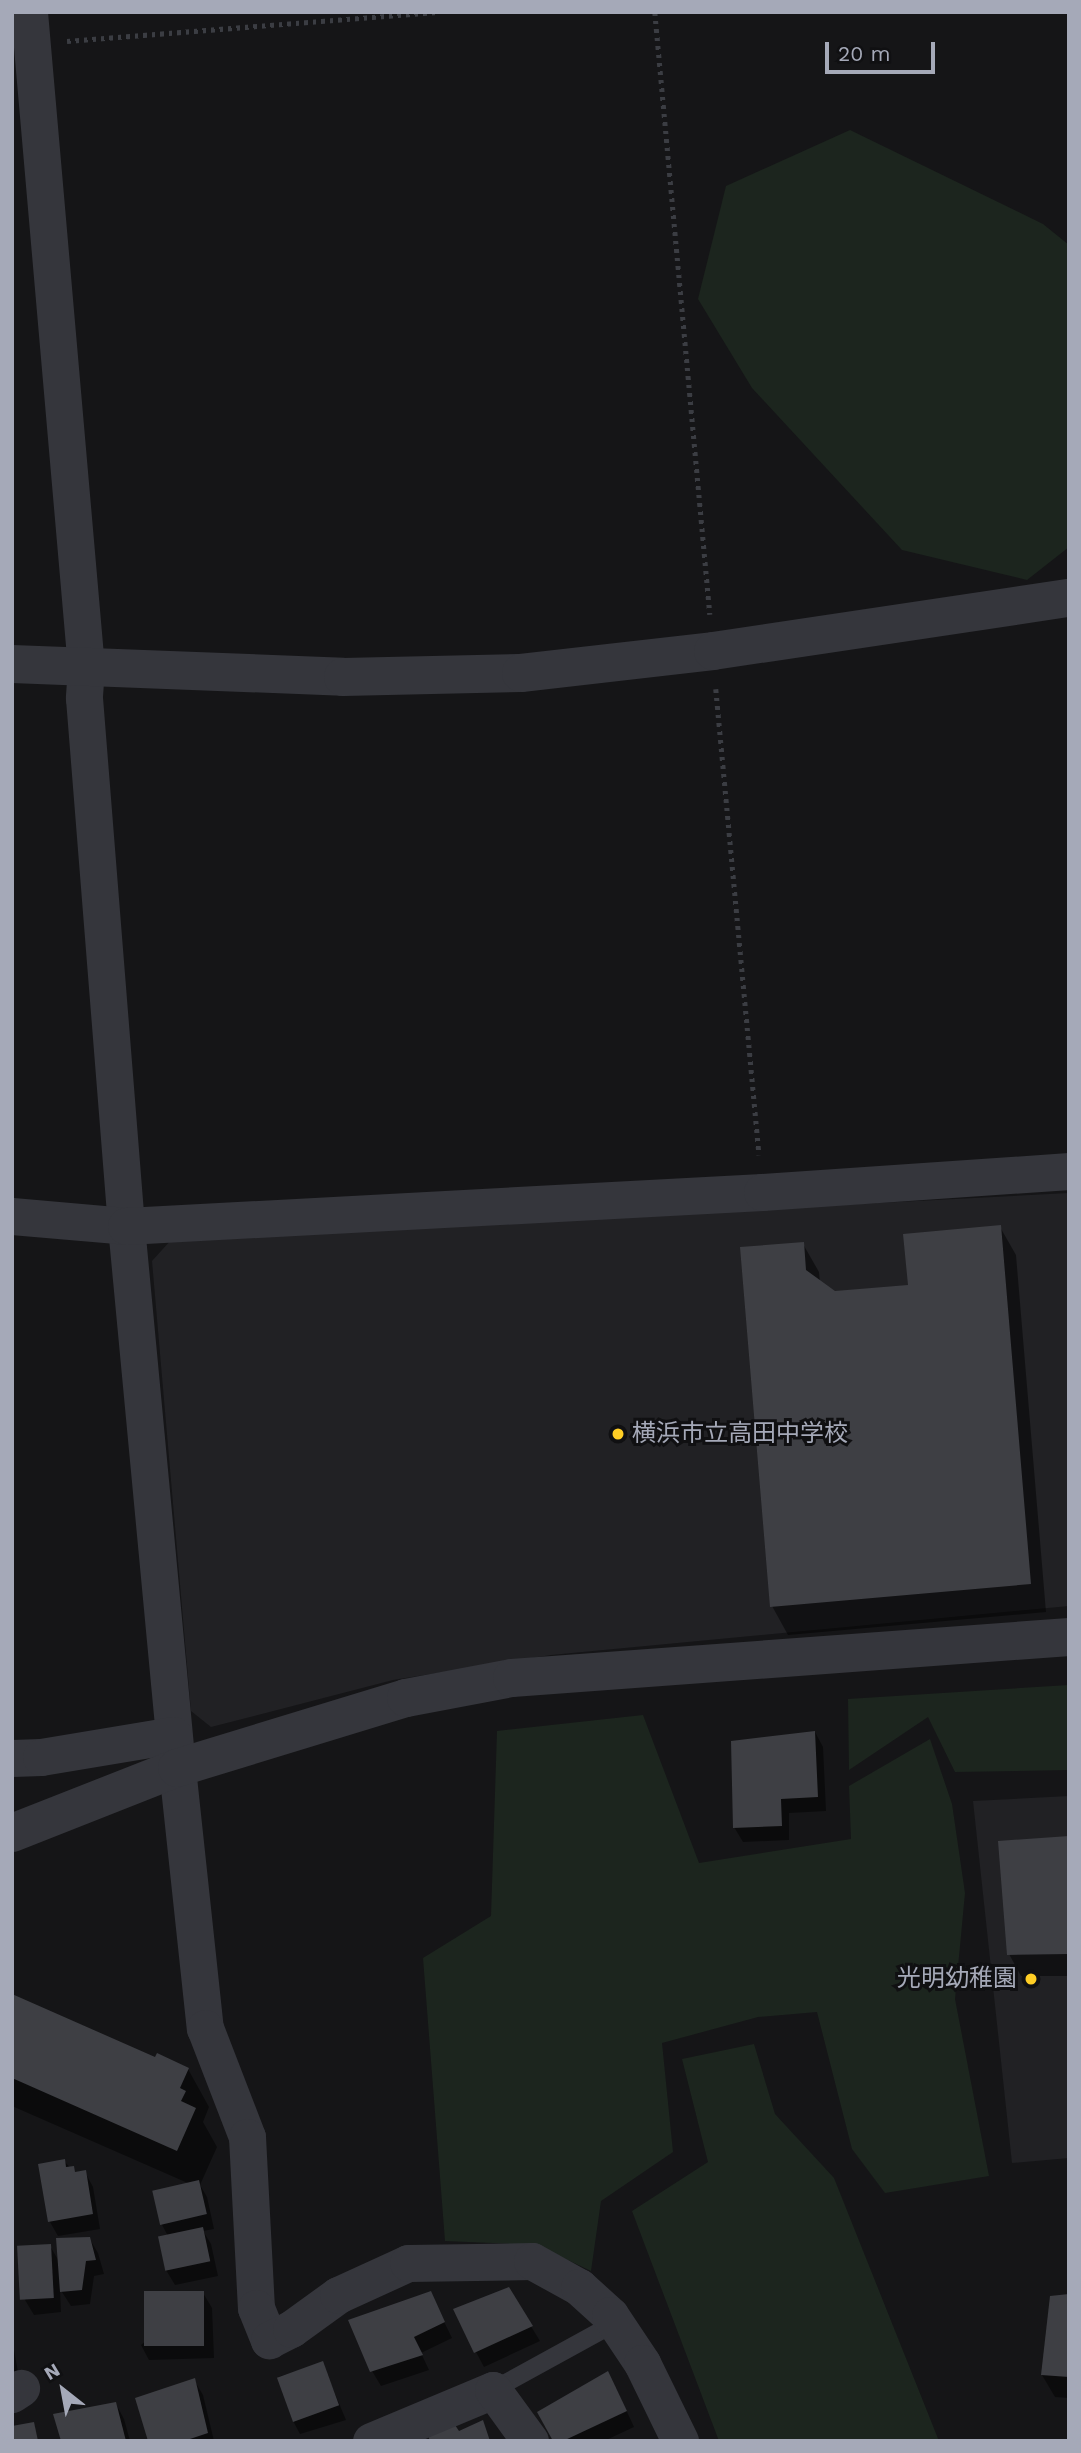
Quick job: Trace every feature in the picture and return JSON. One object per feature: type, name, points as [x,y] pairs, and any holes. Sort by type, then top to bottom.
[{"type":"street","points":[[24,34],[86,667],[84,698],[126,1226],[175,1751],[205,2028],[247,2137],[256,2308],[269,2340],[291,2329],[338,2295],[408,2263],[532,2261],[579,2287],[615,2323],[642,2363],[680,2441]]},
{"type":"street","points":[[12,664],[343,677],[521,673],[713,651],[1069,598]]},
{"type":"street","points":[[12,1216],[126,1226],[762,1192],[1069,1171]]},
{"type":"street","points":[[12,1758],[175,1751],[406,1698],[512,1678],[1069,1637]]},
{"type":"street","points":[[12,1833],[175,1751]]},
{"type":"street","points":[[371,2441],[493,2390],[530,2441]]},
{"type":"lane","points":[[493,2390],[615,2323]]},
{"type":"path","points":[[24,34],[437,12]]},
{"type":"path","points":[[655,12],[762,1192]]},
{"type":"shaded area","points":[[850,130],[1043,224],[1069,245],[1069,547],[1027,580],[902,550],[752,388],[698,299],[726,186]]},
{"type":"shaded area","name":"横浜市立高田中学校","points":[[1069,1193],[1069,1606],[551,1655],[393,1680],[211,1727],[191,1711],[152,1261],[171,1240]]},
{"type":"shaded area","points":[[1069,1685],[1069,1770],[955,1772],[928,1717],[849,1770],[848,1699]]},
{"type":"shaded area","points":[[643,1715],[699,1863],[851,1839],[849,1786],[930,1739],[952,1804],[965,1893],[955,1999],[989,2176],[885,2193],[852,2149],[817,2012],[758,2017],[662,2043],[673,2152],[601,2201],[591,2271],[536,2245],[445,2241],[423,1958],[491,1916],[497,1731]]},
{"type":"shaded area","name":"光明幼稚園","points":[[1069,1796],[1069,2158],[1012,2163],[973,1801]]},
{"type":"shaded area","points":[[754,2044],[775,2114],[834,2178],[939,2441],[719,2441],[632,2211],[708,2162],[682,2059]]},
{"type":"building","points":[[1001,1225],[1031,1584],[770,1607],[740,1247],[804,1242],[806,1270],[835,1291],[908,1285],[903,1234]]},
{"type":"building","points":[[815,1731],[818,1797],[781,1799],[782,1826],[733,1828],[731,1741]]},
{"type":"building","points":[[1069,1836],[1069,1954],[1007,1955],[998,1841]]},
{"type":"building","points":[[12,1994],[155,2057],[157,2053],[189,2068],[180,2088],[186,2091],[181,2101],[196,2108],[177,2151],[12,2078]]},
{"type":"building","points":[[65,2159],[66,2167],[74,2166],[75,2172],[86,2170],[93,2214],[48,2222],[38,2164]]},
{"type":"building","points":[[199,2180],[207,2214],[160,2225],[152,2191]]},
{"type":"building","points":[[203,2227],[210,2261],[165,2271],[158,2237]]},
{"type":"building","points":[[90,2237],[96,2260],[86,2261],[82,2290],[60,2292],[56,2238]]},
{"type":"building","points":[[51,2244],[54,2298],[20,2300],[17,2246]]},
{"type":"building","points":[[509,2287],[533,2326],[474,2353],[453,2309]]},
{"type":"building","points":[[144,2291],[204,2291],[204,2346],[144,2346]]},
{"type":"building","points":[[431,2291],[445,2322],[414,2337],[423,2355],[370,2372],[348,2320]]},
{"type":"building","points":[[1069,2294],[1069,2377],[1041,2375],[1050,2296]]},
{"type":"building","points":[[323,2361],[339,2405],[293,2422],[277,2378]]},
{"type":"building","points":[[608,2371],[627,2411],[563,2441],[553,2441],[537,2412]]},
{"type":"building","points":[[195,2378],[208,2433],[184,2441],[148,2441],[135,2398]]},
{"type":"building","points":[[116,2402],[126,2441],[61,2441],[53,2414]]},
{"type":"building","points":[[483,2420],[490,2441],[430,2441],[427,2433],[455,2425],[459,2431]]},
{"type":"building","points":[[34,2422],[38,2441],[14,2441],[12,2426]]},
{"type":"place","name":"横浜市立高田中学校","points":[[618,1434]]},
{"type":"place","name":"光明幼稚園","points":[[1031,1979]]}]
